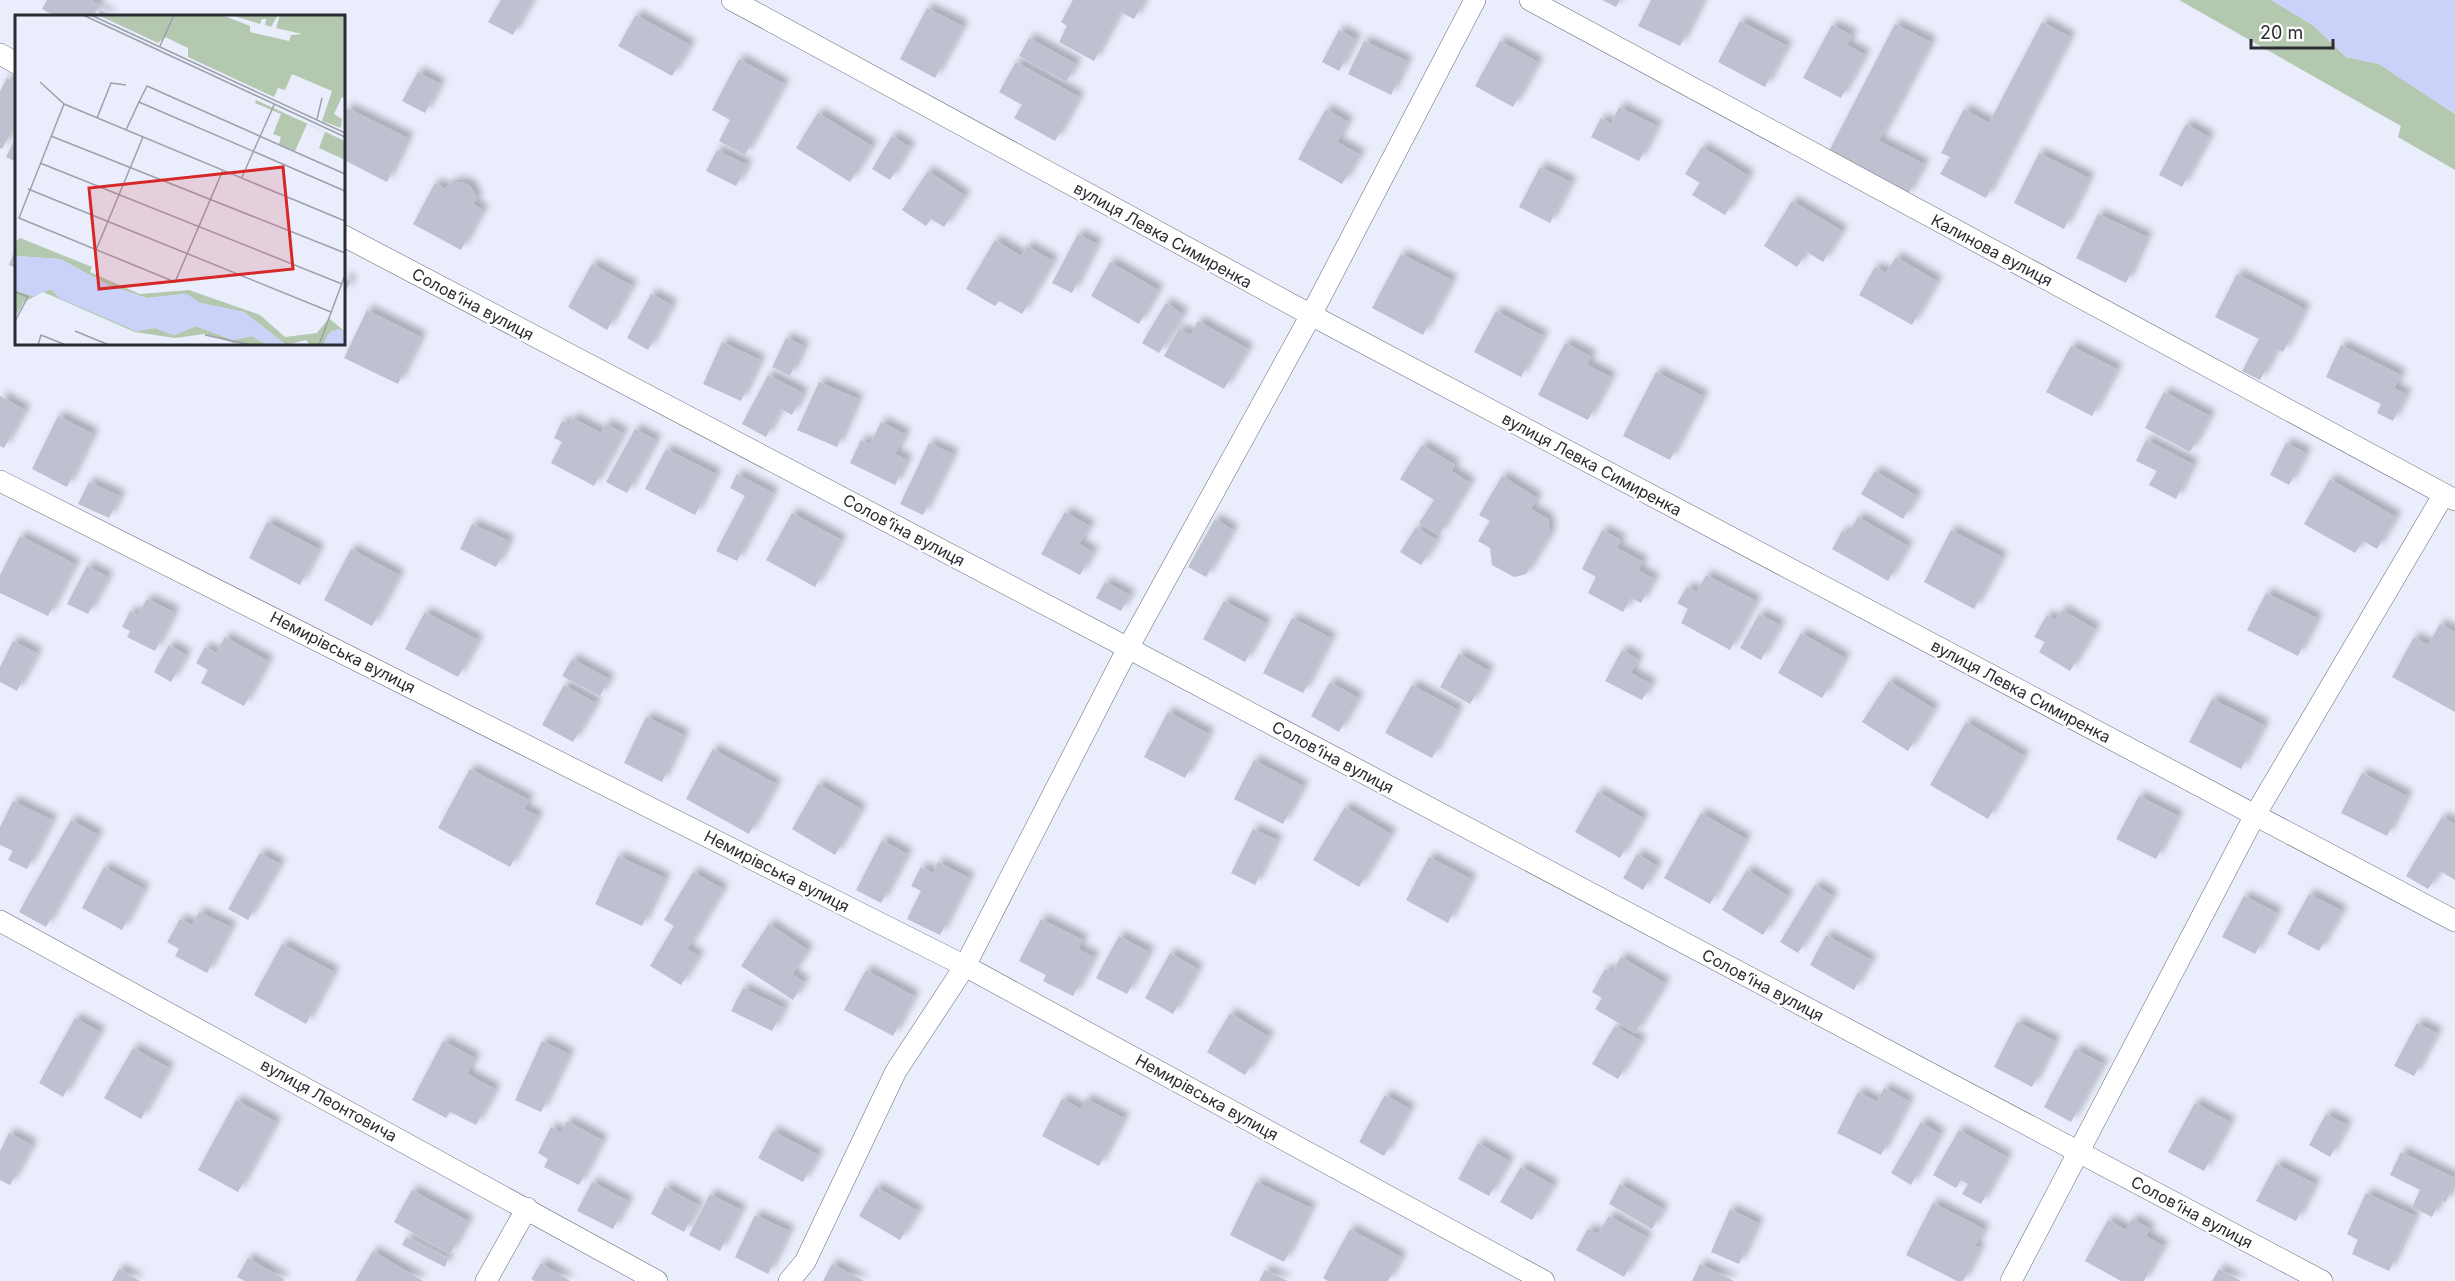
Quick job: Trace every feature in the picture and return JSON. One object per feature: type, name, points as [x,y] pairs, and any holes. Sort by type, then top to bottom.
[{"type":"street","name":"вулиця Левка Симиренка","points":[[732,0],[1311,315],[2455,921]]},
{"type":"street","points":[[789,1281],[805,1262],[896,1071],[965,966],[1128,648],[1311,315],[1475,0]]},
{"type":"street","name":"Калинова вулиця","points":[[1530,0],[2449,497]]},
{"type":"street","points":[[0,54],[15,62]]},
{"type":"street","name":"Соловʼїна вулиця","points":[[345,237],[1128,648],[2322,1281]]},
{"type":"street","name":"Немирівська вулиця","points":[[0,481],[965,966],[1544,1281]]},
{"type":"street","points":[[2011,1281],[2255,815],[2449,497]]},
{"type":"street","name":"вулиця Леонтовича","points":[[0,921],[657,1281]]},
{"type":"street","points":[[486,1281],[527,1208]]},
{"type":"green space","points":[[2179,0],[2271,0],[2313,25],[2346,57],[2379,64],[2455,114],[2455,170],[2398,137],[2401,126]]},
{"type":"water","points":[[2271,0],[2455,0],[2455,114],[2379,64],[2346,57],[2313,25]]},
{"type":"building","points":[[47,0],[91,0],[100,5],[94,15],[53,15],[42,9]]},
{"type":"building","points":[[501,0],[532,0],[513,35],[488,22]]},
{"type":"building","points":[[1073,0],[1145,0],[1134,19],[1120,12],[1094,61],[1059,42],[1067,26],[1061,22]]},
{"type":"building","points":[[1602,0],[1620,0],[1616,7]]},
{"type":"building","points":[[1651,0],[1703,0],[1680,46],[1638,26]]},
{"type":"building","points":[[927,8],[963,26],[935,78],[900,59]]},
{"type":"building","points":[[100,10],[111,15],[98,15]]},
{"type":"building","points":[[636,15],[690,45],[672,76],[618,46]]},
{"type":"building","points":[[1740,21],[1787,46],[1765,87],[1718,62]]},
{"type":"building","points":[[2042,22],[2070,37],[1986,198],[1940,174],[1950,157],[1941,153],[1964,109],[1989,123]]},
{"type":"building","points":[[1895,24],[1931,42],[1879,141],[1924,164],[1907,196],[1827,155]]},
{"type":"building","points":[[1832,25],[1852,35],[1847,45],[1865,55],[1841,98],[1803,78]]},
{"type":"building","points":[[1339,30],[1356,39],[1339,71],[1322,62]]},
{"type":"building","points":[[1029,38],[1076,64],[1066,82],[1019,56]]},
{"type":"building","points":[[1364,41],[1407,61],[1391,95],[1348,74]]},
{"type":"building","points":[[1500,41],[1538,62],[1513,107],[1475,86]]},
{"type":"building","points":[[739,59],[784,84],[745,155],[719,141],[730,120],[712,110]]},
{"type":"building","points":[[1016,62],[1079,97],[1055,141],[1014,118],[1022,105],[999,92]]},
{"type":"building","points":[[418,72],[440,84],[425,113],[402,101]]},
{"type":"building","points":[[7,78],[15,82],[15,125],[2,149],[0,148],[0,91]]},
{"type":"building","points":[[1619,107],[1657,126],[1639,161],[1591,137],[1601,118],[1611,124]]},
{"type":"building","points":[[347,108],[408,138],[387,182],[345,161]]},
{"type":"building","points":[[1326,109],[1348,122],[1337,142],[1360,155],[1342,184],[1298,159]]},
{"type":"building","points":[[818,113],[872,146],[850,182],[796,148]]},
{"type":"building","points":[[2186,124],[2209,137],[2182,187],[2159,175]]},
{"type":"building","points":[[892,136],[910,147],[890,180],[872,169]]},
{"type":"building","points":[[15,138],[15,162],[6,157]]},
{"type":"building","points":[[1702,147],[1749,176],[1725,215],[1692,195],[1700,183],[1685,174]]},
{"type":"building","points":[[717,150],[747,165],[736,186],[706,171]]},
{"type":"building","points":[[2039,153],[2089,178],[2064,229],[2014,203]]},
{"type":"building","points":[[1540,167],[1571,182],[1550,223],[1519,207]]},
{"type":"building","points":[[928,171],[965,196],[944,227],[931,219],[926,226],[902,210]]},
{"type":"building","points":[[462,182],[470,186],[477,198],[473,204],[483,210],[461,250],[413,224],[435,183],[446,189],[449,184]]},
{"type":"building","points":[[1792,201],[1842,231],[1823,262],[1807,252],[1797,267],[1764,246]]},
{"type":"building","points":[[2098,214],[2147,237],[2126,283],[2076,258]]},
{"type":"building","points":[[1078,234],[1097,244],[1072,293],[1052,283]]},
{"type":"building","points":[[995,240],[1021,256],[1027,246],[1053,261],[1022,314],[999,301],[995,306],[966,289]]},
{"type":"building","points":[[15,250],[15,268],[9,265]]},
{"type":"building","points":[[1401,254],[1452,280],[1423,335],[1372,308]]},
{"type":"building","points":[[1896,257],[1937,281],[1912,325],[1859,295],[1875,267],[1886,273]]},
{"type":"building","points":[[1110,262],[1158,290],[1139,324],[1091,296]]},
{"type":"building","points":[[592,264],[632,286],[607,330],[568,307]]},
{"type":"building","points":[[2237,274],[2305,309],[2283,352],[2277,349],[2260,380],[2242,371],[2259,339],[2215,317]]},
{"type":"building","points":[[345,278],[351,281],[345,292]]},
{"type":"building","points":[[651,294],[672,305],[648,350],[627,338]]},
{"type":"building","points":[[1166,303],[1183,314],[1159,353],[1142,343]]},
{"type":"building","points":[[367,310],[421,337],[398,384],[344,358]]},
{"type":"building","points":[[1496,311],[1543,336],[1521,377],[1474,352]]},
{"type":"building","points":[[1198,321],[1248,349],[1224,389],[1164,356],[1179,329],[1191,335]]},
{"type":"building","points":[[786,338],[804,346],[790,376],[772,367]]},
{"type":"building","points":[[722,342],[760,360],[741,401],[703,384]]},
{"type":"building","points":[[1565,343],[1591,356],[1587,365],[1611,377],[1588,420],[1538,395]]},
{"type":"building","points":[[2341,345],[2401,375],[2394,388],[2406,394],[2393,421],[2377,413],[2381,404],[2326,377]]},
{"type":"building","points":[[2071,346],[2117,369],[2092,416],[2046,392]]},
{"type":"building","points":[[1656,372],[1703,396],[1670,460],[1623,436]]},
{"type":"building","points":[[768,375],[803,393],[792,415],[781,409],[766,437],[742,424]]},
{"type":"building","points":[[819,382],[858,399],[837,447],[797,430]]},
{"type":"building","points":[[2164,392],[2210,416],[2190,452],[2145,428]]},
{"type":"building","points":[[0,396],[25,410],[4,448],[0,446]]},
{"type":"building","points":[[58,416],[93,434],[67,487],[32,469]]},
{"type":"building","points":[[572,418],[601,433],[606,424],[623,433],[594,486],[551,463],[562,442],[554,438],[562,421],[569,425]]},
{"type":"building","points":[[881,422],[905,434],[895,454],[907,460],[895,485],[850,463],[861,440],[870,444]]},
{"type":"building","points":[[635,429],[656,440],[627,493],[606,482]]},
{"type":"building","points":[[2146,440],[2193,464],[2176,499],[2149,485],[2157,471],[2136,461]]},
{"type":"building","points":[[929,443],[953,454],[923,515],[900,504]]},
{"type":"building","points":[[2286,443],[2306,453],[2289,485],[2270,475]]},
{"type":"building","points":[[1422,445],[1455,465],[1451,471],[1470,483],[1439,535],[1419,523],[1434,500],[1400,479]]},
{"type":"building","points":[[666,449],[716,474],[695,515],[645,489]]},
{"type":"building","points":[[1875,471],[1917,496],[1903,519],[1861,494]]},
{"type":"building","points":[[737,474],[773,493],[737,561],[716,551],[745,496],[730,488]]},
{"type":"building","points":[[1502,476],[1537,498],[1531,509],[1548,519],[1550,534],[1526,574],[1514,577],[1492,565],[1490,548],[1478,541],[1490,521],[1479,515]]},
{"type":"building","points":[[2330,479],[2396,517],[2377,549],[2363,541],[2355,553],[2304,524]]},
{"type":"building","points":[[89,482],[120,496],[109,518],[78,504]]},
{"type":"building","points":[[1065,512],[1090,526],[1079,544],[1093,552],[1080,575],[1041,554]]},
{"type":"building","points":[[792,513],[841,540],[815,587],[766,560]]},
{"type":"building","points":[[1858,517],[1908,546],[1888,581],[1832,549],[1842,531],[1848,534]]},
{"type":"building","points":[[1215,519],[1233,530],[1206,577],[1188,567]]},
{"type":"building","points":[[267,522],[319,549],[300,585],[249,558]]},
{"type":"building","points":[[472,524],[509,541],[496,567],[460,549]]},
{"type":"building","points":[[1416,527],[1437,540],[1421,565],[1400,552]]},
{"type":"building","points":[[1602,530],[1621,540],[1617,548],[1643,562],[1638,570],[1654,579],[1641,603],[1631,598],[1623,612],[1588,593],[1596,577],[1582,569]]},
{"type":"building","points":[[1951,530],[2002,557],[1974,609],[1924,582]]},
{"type":"building","points":[[20,536],[75,564],[48,616],[0,593],[0,575]]},
{"type":"building","points":[[351,549],[399,575],[372,626],[324,600]]},
{"type":"building","points":[[87,566],[108,577],[88,614],[67,604]]},
{"type":"building","points":[[1706,575],[1756,601],[1730,650],[1681,623],[1688,609],[1677,603],[1687,587],[1697,592]]},
{"type":"building","points":[[1105,582],[1130,595],[1121,611],[1096,598]]},
{"type":"building","points":[[2266,593],[2317,618],[2298,656],[2247,630]]},
{"type":"building","points":[[147,599],[174,612],[155,651],[127,637],[130,631],[122,627],[130,611],[138,615]]},
{"type":"building","points":[[1224,601],[1266,623],[1245,662],[1203,639]]},
{"type":"building","points":[[2062,610],[2095,629],[2070,671],[2039,652],[2045,642],[2034,637],[2047,615],[2055,620]]},
{"type":"building","points":[[425,612],[478,640],[458,677],[405,649]]},
{"type":"building","points":[[1759,614],[1780,625],[1761,660],[1740,648]]},
{"type":"building","points":[[1292,618],[1331,638],[1303,693],[1263,673]]},
{"type":"building","points":[[2440,624],[2455,632],[2455,712],[2392,677],[2414,637],[2428,645]]},
{"type":"building","points":[[1801,633],[1845,658],[1822,698],[1778,673]]},
{"type":"building","points":[[225,637],[268,661],[244,706],[201,683],[208,670],[196,663],[205,647],[216,653]]},
{"type":"building","points":[[13,641],[37,653],[17,691],[0,682],[0,667]]},
{"type":"building","points":[[169,645],[186,655],[171,682],[154,672]]},
{"type":"building","points":[[1622,650],[1638,659],[1631,673],[1651,684],[1642,700],[1605,681]]},
{"type":"building","points":[[1459,654],[1489,671],[1470,704],[1440,687]]},
{"type":"building","points":[[572,659],[609,679],[600,696],[562,676]]},
{"type":"building","points":[[1889,681],[1934,709],[1908,751],[1862,722]]},
{"type":"building","points":[[1330,682],[1358,698],[1339,732],[1311,716]]},
{"type":"building","points":[[564,685],[596,703],[573,742],[542,725]]},
{"type":"building","points":[[1412,685],[1458,710],[1432,758],[1385,733]]},
{"type":"building","points":[[2212,699],[2264,725],[2241,769],[2189,742]]},
{"type":"building","points":[[1168,712],[1209,734],[1185,778],[1144,757]]},
{"type":"building","points":[[646,717],[684,735],[662,782],[624,763]]},
{"type":"building","points":[[1966,722],[2024,756],[1988,819],[1930,785]]},
{"type":"building","points":[[713,749],[776,784],[749,834],[686,799]]},
{"type":"building","points":[[1254,760],[1303,786],[1283,824],[1234,799]]},
{"type":"building","points":[[470,769],[529,800],[524,809],[538,816],[510,867],[438,828]]},
{"type":"building","points":[[2362,773],[2407,796],[2387,836],[2341,813]]},
{"type":"building","points":[[818,784],[861,809],[835,855],[792,829]]},
{"type":"building","points":[[1598,792],[1643,818],[1620,858],[1575,832]]},
{"type":"building","points":[[2139,796],[2178,816],[2156,859],[2116,839]]},
{"type":"building","points":[[13,801],[52,820],[27,869],[8,860],[13,851],[0,845],[0,827]]},
{"type":"building","points":[[1345,807],[1391,834],[1359,887],[1313,860]]},
{"type":"building","points":[[1701,813],[1746,839],[1710,904],[1664,878]]},
{"type":"building","points":[[2442,817],[2455,824],[2455,880],[2440,871],[2428,889],[2406,876]]},
{"type":"building","points":[[71,820],[98,835],[46,927],[19,912]]},
{"type":"building","points":[[1253,829],[1277,840],[1255,885],[1231,873]]},
{"type":"building","points":[[882,840],[907,854],[881,903],[856,890]]},
{"type":"building","points":[[260,853],[280,864],[248,920],[228,909]]},
{"type":"building","points":[[1637,854],[1657,866],[1643,890],[1623,878]]},
{"type":"building","points":[[618,856],[665,878],[642,926],[595,904]]},
{"type":"building","points":[[1429,857],[1471,879],[1448,923],[1406,900]]},
{"type":"building","points":[[938,862],[969,878],[940,935],[907,919],[921,891],[911,886],[921,867],[933,873]]},
{"type":"building","points":[[104,867],[144,889],[122,930],[82,908]]},
{"type":"building","points":[[1747,870],[1788,896],[1763,935],[1722,910]]},
{"type":"building","points":[[693,872],[723,889],[687,949],[699,956],[681,985],[650,966],[674,926],[664,920]]},
{"type":"building","points":[[1815,885],[1833,896],[1798,953],[1780,942]]},
{"type":"building","points":[[2309,894],[2342,911],[2319,951],[2287,934]]},
{"type":"building","points":[[2244,896],[2277,913],[2255,954],[2222,937]]},
{"type":"building","points":[[199,912],[231,927],[207,973],[175,956],[179,949],[167,942],[180,919],[192,925]]},
{"type":"building","points":[[1041,919],[1083,940],[1078,949],[1094,957],[1073,996],[1043,981],[1046,975],[1019,961]]},
{"type":"building","points":[[769,924],[808,950],[792,974],[804,982],[793,1000],[741,966]]},
{"type":"building","points":[[1826,935],[1871,960],[1854,990],[1810,965]]},
{"type":"building","points":[[1119,936],[1149,952],[1127,994],[1096,978]]},
{"type":"building","points":[[282,944],[334,972],[306,1024],[254,995]]},
{"type":"building","points":[[1170,953],[1198,969],[1173,1014],[1145,998]]},
{"type":"building","points":[[1621,957],[1665,983],[1635,1033],[1595,1009],[1602,998],[1592,992],[1605,969],[1612,973]]},
{"type":"building","points":[[866,970],[914,996],[893,1036],[844,1010]]},
{"type":"building","points":[[743,988],[784,1008],[772,1031],[731,1011]]},
{"type":"building","points":[[1230,1013],[1269,1037],[1245,1075],[1207,1052]]},
{"type":"building","points":[[75,1018],[100,1032],[63,1097],[39,1083]]},
{"type":"building","points":[[2017,1022],[2055,1041],[2032,1087],[1994,1067]]},
{"type":"building","points":[[2417,1023],[2437,1033],[2414,1076],[2394,1066]]},
{"type":"building","points":[[1615,1026],[1641,1041],[1618,1079],[1592,1064]]},
{"type":"building","points":[[443,1041],[475,1058],[467,1074],[495,1089],[476,1125],[450,1112],[446,1118],[412,1100]]},
{"type":"building","points":[[542,1041],[569,1054],[541,1112],[515,1100]]},
{"type":"building","points":[[133,1048],[169,1068],[141,1119],[104,1098]]},
{"type":"building","points":[[2075,1049],[2103,1064],[2071,1122],[2044,1107]]},
{"type":"building","points":[[1884,1088],[1909,1101],[1881,1155],[1837,1133],[1858,1092],[1877,1102]]},
{"type":"building","points":[[1385,1095],[1410,1109],[1384,1156],[1359,1142]]},
{"type":"building","points":[[1062,1099],[1081,1109],[1086,1099],[1124,1118],[1099,1166],[1042,1136]]},
{"type":"building","points":[[236,1100],[276,1122],[238,1192],[198,1170]]},
{"type":"building","points":[[2195,1103],[2230,1122],[2204,1171],[2168,1152]]},
{"type":"building","points":[[2326,1114],[2347,1125],[2330,1157],[2309,1145]]},
{"type":"building","points":[[567,1121],[602,1140],[579,1185],[544,1167],[548,1159],[538,1153],[551,1127],[561,1133]]},
{"type":"building","points":[[1921,1122],[1940,1134],[1911,1185],[1891,1173]]},
{"type":"building","points":[[1959,1130],[2007,1157],[1981,1204],[1962,1194],[1968,1184],[1961,1180],[1956,1188],[1933,1175]]},
{"type":"building","points":[[773,1131],[818,1155],[803,1182],[758,1158]]},
{"type":"building","points":[[9,1133],[32,1145],[10,1185],[0,1180],[0,1151]]},
{"type":"building","points":[[1478,1143],[1509,1161],[1489,1196],[1458,1179]]},
{"type":"building","points":[[2401,1152],[2455,1178],[2446,1202],[2441,1200],[2432,1217],[2412,1207],[2420,1190],[2390,1175]]},
{"type":"building","points":[[2276,1164],[2315,1184],[2296,1221],[2256,1201]]},
{"type":"building","points":[[1521,1167],[1553,1185],[1532,1220],[1500,1202]]},
{"type":"building","points":[[592,1182],[628,1201],[613,1229],[577,1211]]},
{"type":"building","points":[[1256,1182],[1311,1208],[1284,1262],[1230,1235]]},
{"type":"building","points":[[1620,1184],[1663,1209],[1652,1229],[1609,1204]]},
{"type":"building","points":[[665,1187],[698,1205],[684,1232],[651,1214]]},
{"type":"building","points":[[876,1187],[918,1211],[900,1240],[859,1216]]},
{"type":"building","points":[[412,1190],[468,1221],[450,1254],[394,1222]]},
{"type":"building","points":[[2366,1193],[2415,1216],[2389,1271],[2352,1254],[2358,1240],[2347,1234]]},
{"type":"building","points":[[710,1194],[741,1210],[720,1251],[689,1235]]},
{"type":"building","points":[[1933,1203],[1984,1229],[1975,1246],[1980,1248],[1963,1281],[1957,1281],[1906,1255]]},
{"type":"building","points":[[1730,1209],[1758,1223],[1739,1264],[1711,1252]]},
{"type":"building","points":[[755,1215],[789,1231],[768,1274],[735,1257]]},
{"type":"building","points":[[1609,1216],[1647,1237],[1624,1277],[1576,1250],[1588,1229],[1598,1234]]},
{"type":"building","points":[[2132,1219],[2150,1229],[2146,1236],[2163,1246],[2144,1281],[2121,1281],[2085,1261],[2108,1220],[2126,1230]]},
{"type":"building","points":[[1350,1229],[1401,1257],[1388,1281],[1328,1281],[1323,1278]]},
{"type":"building","points":[[406,1237],[448,1259],[445,1267],[402,1245]]},
{"type":"building","points":[[373,1251],[423,1281],[355,1281]]},
{"type":"building","points":[[248,1258],[284,1279],[283,1281],[245,1281],[237,1277]]},
{"type":"building","points":[[541,1263],[570,1281],[531,1279]]},
{"type":"building","points":[[832,1264],[864,1281],[823,1281]]},
{"type":"building","points":[[1700,1264],[1734,1281],[1692,1281]]},
{"type":"building","points":[[119,1269],[140,1281],[112,1281]]},
{"type":"building","points":[[2219,1269],[2241,1281],[2212,1281]]},
{"type":"building","points":[[1265,1270],[1288,1281],[1259,1281]]}]
